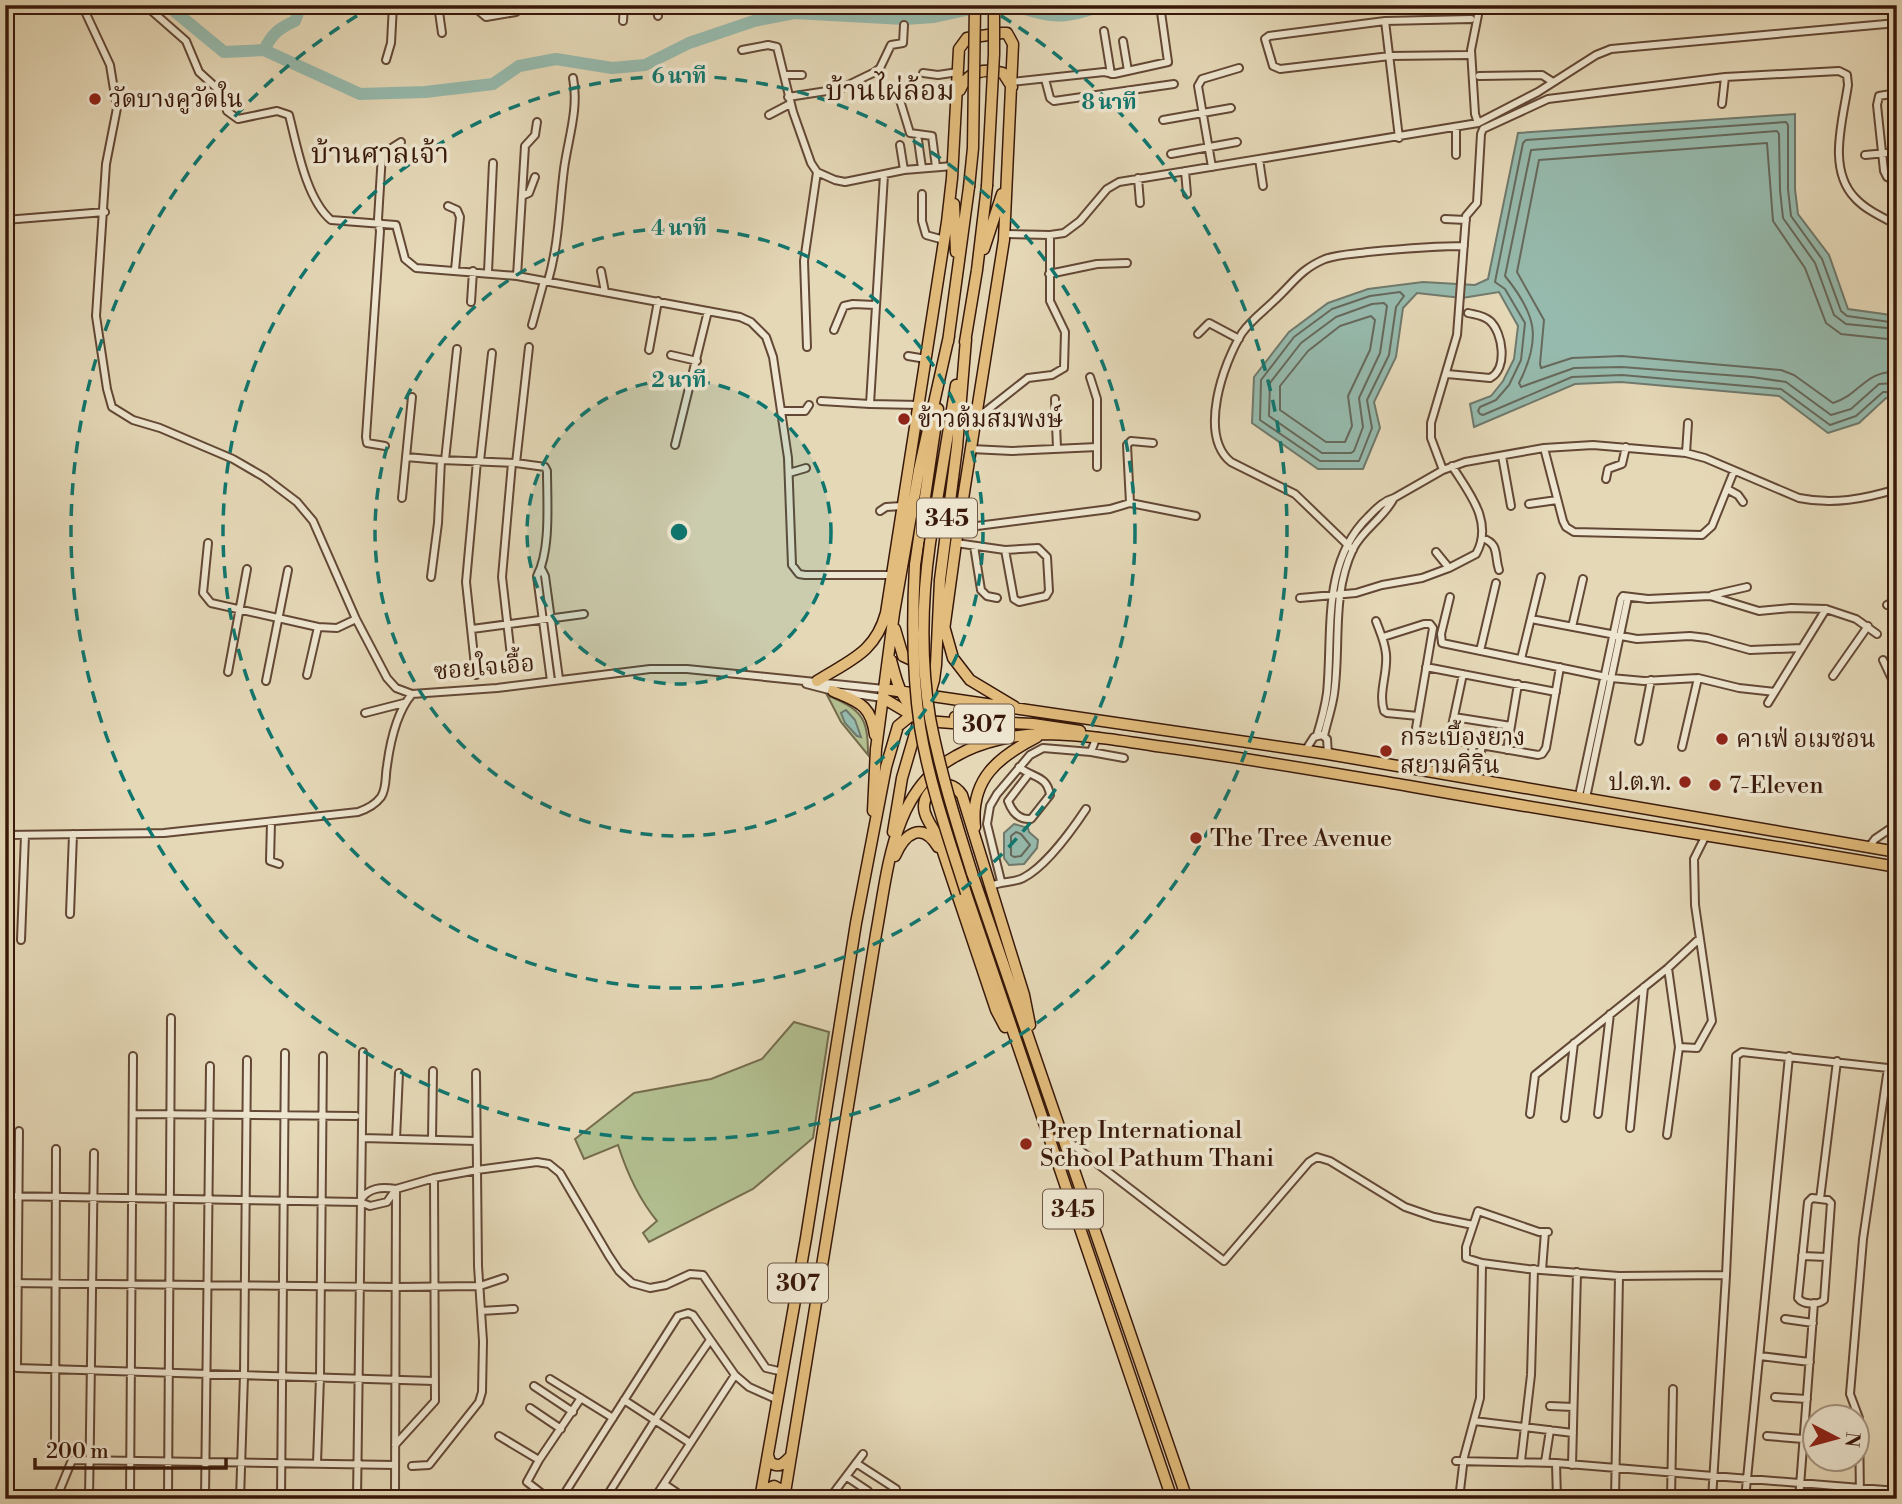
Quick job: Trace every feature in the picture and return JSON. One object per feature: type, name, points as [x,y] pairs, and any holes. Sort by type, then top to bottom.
[{"type":"main road","name":"345","points":[[975,5],[973,148],[969,187],[915,565],[914,677],[920,729],[931,776],[966,893],[1017,1049],[1172,1499]]},
{"type":"main road","name":"345","points":[[994,5],[987,186],[966,339],[942,461],[925,593],[927,696],[942,768],[972,873],[1187,1499]]},
{"type":"main road","points":[[817,681],[874,642],[883,626],[944,240],[953,166],[959,49],[967,38],[1007,33],[1013,44],[1006,180],[1010,235],[976,419],[944,629]]},
{"type":"main road","points":[[957,97],[963,81],[972,73],[1003,73],[1012,85]]},
{"type":"main road","points":[[952,178],[958,276]]},
{"type":"main road","points":[[977,270],[1006,180]]},
{"type":"main road","name":"345","points":[[890,693],[893,617],[913,500],[949,337]]},
{"type":"main road","name":"345","points":[[923,708],[934,680],[940,580],[957,447],[966,339]]},
{"type":"main road","points":[[894,560],[913,500]]},
{"type":"main road","points":[[940,580],[944,629],[953,658],[970,680],[1017,708]]},
{"type":"main road","points":[[888,597],[900,649],[909,659],[919,662],[929,659],[937,649]]},
{"type":"main road","points":[[890,693],[924,675],[937,649]]},
{"type":"main road","points":[[890,655],[890,693]]},
{"type":"main road","points":[[833,691],[856,700],[866,709],[872,719],[876,749]]},
{"type":"main road","points":[[890,693],[923,708],[961,718],[980,718],[992,722]]},
{"type":"main road","name":"307","points":[[890,693],[923,708],[978,725],[992,722],[1073,729],[1093,736],[1257,759],[1897,867]]},
{"type":"main road","name":"307","points":[[890,693],[923,708],[959,700],[1017,708],[1328,754],[1897,852]]},
{"type":"main road","name":"307","points":[[760,1495],[872,839],[876,749],[890,693]]},
{"type":"main road","points":[[959,700],[950,706],[961,718]]},
{"type":"main road","points":[[872,839],[895,732],[902,721],[923,708]]},
{"type":"main road","name":"307","points":[[784,1495],[887,877],[894,816],[909,754],[912,723],[923,708]]},
{"type":"main road","points":[[887,877],[898,827],[911,799],[923,780],[955,756],[998,740],[1043,734],[1093,736]]},
{"type":"main road","points":[[976,838],[975,805],[980,787],[991,768],[1012,750],[1043,734]]},
{"type":"main road","points":[[1017,1049],[996,1010],[938,837],[925,813],[925,799],[942,784],[956,787],[962,795],[976,838],[996,883],[1039,1068]]},
{"type":"main road","points":[[876,823],[887,812],[894,816]]},
{"type":"main road","points":[[1767,845],[1770,830]]},
{"type":"main road","points":[[887,877],[901,842],[909,834],[924,833],[934,840],[942,853]]},
{"type":"main road","points":[[768,1455],[771,1462],[777,1466],[790,1456]]},
{"type":"main road","points":[[760,1495],[774,1486],[784,1495]]},
{"type":"street","points":[[82,5],[105,51],[116,94],[117,117],[106,164],[105,212],[96,316],[112,407],[133,420],[160,428],[233,459],[298,502],[313,522],[356,620],[392,684],[412,694]]},
{"type":"street","points":[[145,5],[186,41],[199,72],[222,93],[227,111],[238,119],[277,111],[289,115],[305,176],[323,214],[331,220],[396,225],[402,253],[409,264],[422,269],[517,276],[740,317],[751,322],[766,337],[773,357],[789,473],[794,570],[805,575],[891,575]]},
{"type":"street","points":[[386,60],[391,43],[393,5]]},
{"type":"street","points":[[438,5],[442,33]]},
{"type":"street","points":[[478,5],[480,12],[486,17],[516,12]]},
{"type":"street","points":[[623,21],[624,5]]},
{"type":"street","points":[[656,5],[657,16]]},
{"type":"street","points":[[1012,85],[1104,72],[1111,74],[1168,62],[1160,5]]},
{"type":"street","points":[[1478,123],[1475,114],[1471,50],[1480,5]]},
{"type":"street","points":[[1468,55],[1390,56],[1280,69],[1273,66],[1265,37],[1385,21],[1471,19]]},
{"type":"street","points":[[1385,21],[1399,138]]},
{"type":"street","points":[[1010,235],[1050,236],[1069,230],[1113,184],[1138,178],[1399,138],[1478,123],[1553,82],[1595,55],[1611,49],[1897,23]]},
{"type":"street","points":[[769,115],[789,101],[840,89],[875,72],[880,68],[891,45],[903,43],[904,25]]},
{"type":"street","points":[[1104,32],[1111,74]]},
{"type":"street","points":[[1123,41],[1128,71]]},
{"type":"street","points":[[742,50],[776,46],[789,101],[811,163],[817,172],[845,182],[904,170],[953,166]]},
{"type":"street","points":[[1212,167],[1199,82],[1239,68]]},
{"type":"street","points":[[1443,470],[1431,439],[1431,423],[1457,335],[1466,220],[1468,212],[1477,203],[1483,129],[1548,99],[1724,77],[1839,71],[1847,75],[1849,85],[1839,156],[1842,178],[1853,196],[1866,208],[1897,225]]},
{"type":"street","points":[[923,73],[938,75],[958,72]]},
{"type":"street","points":[[784,75],[803,75]]},
{"type":"street","points":[[1479,76],[1542,75],[1553,82]]},
{"type":"street","points":[[1722,104],[1724,77]]},
{"type":"street","points":[[532,325],[557,249],[564,168],[575,99],[573,78]]},
{"type":"street","points":[[1045,79],[1049,98],[1054,101],[1174,84]]},
{"type":"street","points":[[1897,93],[1882,94],[1877,105],[1885,174],[1897,181]]},
{"type":"street","points":[[899,97],[911,133],[932,136],[936,167]]},
{"type":"street","points":[[1163,120],[1231,108]]},
{"type":"street","points":[[517,276],[525,146],[535,135],[537,122]]},
{"type":"street","points":[[1456,128],[1457,155]]},
{"type":"street","points":[[918,140],[922,168]]},
{"type":"street","points":[[385,446],[372,445],[366,441],[382,154],[401,142]]},
{"type":"street","points":[[1171,154],[1237,142]]},
{"type":"street","points":[[900,145],[904,170]]},
{"type":"street","points":[[1865,155],[1897,152]]},
{"type":"street","points":[[1259,159],[1263,186]]},
{"type":"street","points":[[488,272],[493,163]]},
{"type":"street","points":[[1185,171],[1187,194]]},
{"type":"street","points":[[807,347],[804,261],[817,172]]},
{"type":"street","points":[[870,404],[884,175]]},
{"type":"street","points":[[522,196],[529,193],[535,177]]},
{"type":"street","points":[[1138,178],[1140,203]]},
{"type":"street","points":[[922,194],[922,220],[926,235],[944,240]]},
{"type":"street","points":[[448,206],[457,210],[460,217],[455,271]]},
{"type":"street","points":[[5,220],[105,212]]},
{"type":"street","points":[[1445,219],[1466,220]]},
{"type":"street","points":[[976,419],[1028,378],[1052,375],[1064,368],[1065,332],[1050,301],[1050,236]]},
{"type":"street","points":[[1350,547],[1295,494],[1231,462],[1218,447],[1215,419],[1221,382],[1239,339],[1252,321],[1297,275],[1310,266],[1328,258],[1405,248],[1464,246]]},
{"type":"street","points":[[1049,274],[1097,264],[1127,263]]},
{"type":"street","points":[[471,302],[473,271]]},
{"type":"street","points":[[601,271],[605,292]]},
{"type":"street","points":[[649,350],[658,301]]},
{"type":"street","points":[[835,330],[844,306],[875,305]]},
{"type":"street","points":[[675,445],[708,311]]},
{"type":"street","points":[[1447,373],[1490,378],[1499,368],[1500,341],[1497,330],[1482,316],[1468,313]]},
{"type":"street","points":[[1198,334],[1209,323],[1239,339]]},
{"type":"street","points":[[512,665],[502,577],[530,347]]},
{"type":"street","points":[[431,577],[457,349]]},
{"type":"street","points":[[476,674],[466,582],[492,353]]},
{"type":"street","points":[[671,355],[697,361]]},
{"type":"street","points":[[908,356],[926,359]]},
{"type":"street","points":[[1090,377],[1097,399],[1097,467]]},
{"type":"street","points":[[402,498],[412,397]]},
{"type":"street","points":[[1055,399],[1057,448]]},
{"type":"street","points":[[821,401],[919,405]]},
{"type":"street","points":[[781,411],[806,411],[809,405]]},
{"type":"street","points":[[1686,453],[1688,423]]},
{"type":"street","points":[[1130,503],[1127,445],[1131,441],[1153,443]]},
{"type":"street","points":[[1328,754],[1328,746],[1321,736],[1327,693],[1329,616],[1350,547],[1394,498],[1443,470],[1544,448],[1592,445],[1705,457],[1799,498],[1812,501],[1865,498],[1897,489]]},
{"type":"street","points":[[971,449],[1003,451],[1097,447]]},
{"type":"street","points":[[1606,479],[1608,469],[1622,464],[1626,447]]},
{"type":"street","points":[[1544,448],[1563,521],[1574,533],[1702,535],[1712,526],[1734,471]]},
{"type":"street","points":[[1502,456],[1511,506]]},
{"type":"street","points":[[406,457],[514,463],[541,466],[547,471],[545,542],[541,568],[551,681]]},
{"type":"street","points":[[1300,598],[1356,593],[1422,578],[1476,554],[1482,538],[1480,514],[1452,466]]},
{"type":"street","points":[[789,473],[806,468]]},
{"type":"street","points":[[1727,489],[1738,495],[1743,502]]},
{"type":"street","points":[[1529,505],[1557,500]]},
{"type":"street","points":[[960,523],[977,526],[1110,509],[1130,503],[1196,516]]},
{"type":"street","points":[[880,511],[886,507],[902,506]]},
{"type":"street","points":[[1482,538],[1497,549],[1499,570]]},
{"type":"street","points":[[208,543],[205,597],[211,603],[318,627],[337,628],[356,620]]},
{"type":"street","points":[[956,543],[1005,550],[1031,548],[1043,551],[1049,591],[1046,596],[1019,602],[1014,599],[1005,550]]},
{"type":"street","points":[[974,546],[981,590],[987,596],[997,598]]},
{"type":"street","points":[[1305,751],[1311,741],[1321,736],[1334,694],[1337,617],[1350,547]]},
{"type":"street","points":[[1436,552],[1449,568]]},
{"type":"street","points":[[228,671],[247,569]]},
{"type":"street","points":[[266,681],[288,570]]},
{"type":"street","points":[[1521,659],[1541,577]]},
{"type":"street","points":[[1573,627],[1583,579]]},
{"type":"street","points":[[1480,651],[1496,583]]},
{"type":"street","points":[[1582,797],[1617,636],[1621,599],[1710,596],[1747,587]]},
{"type":"street","points":[[1710,596],[1759,611],[1826,609],[1856,619],[1877,634]]},
{"type":"street","points":[[1450,597],[1442,643],[1607,677],[1651,680],[1698,677],[1739,688],[1775,692]]},
{"type":"street","points":[[1887,605],[1897,600]]},
{"type":"street","points":[[1769,703],[1826,609]]},
{"type":"street","points":[[472,629],[583,614]]},
{"type":"street","points":[[1531,618],[1617,636],[1650,639],[1690,636],[1750,650],[1802,648]]},
{"type":"street","points":[[547,619],[559,679]]},
{"type":"street","points":[[1376,621],[1386,653],[1382,699],[1384,711],[1418,716]]},
{"type":"street","points":[[1383,638],[1430,624],[1433,632],[1416,728],[1418,734],[1507,750],[1538,755],[1545,752],[1560,667]]},
{"type":"street","points":[[1833,676],[1868,626]]},
{"type":"street","points":[[307,675],[318,627]]},
{"type":"street","points":[[1883,660],[1894,678],[1897,690]]},
{"type":"street","points":[[1426,667],[1556,692]]},
{"type":"street","name":"ซอยใจเอื้อ","points":[[5,835],[164,833],[358,812],[381,797],[385,787],[388,759],[404,703],[412,694],[489,689],[666,668],[797,681]]},
{"type":"street","points":[[1449,740],[1463,674]]},
{"type":"street","points":[[1682,747],[1698,677]]},
{"type":"street","points":[[1639,741],[1651,680]]},
{"type":"street","points":[[797,681],[817,681],[890,693]]},
{"type":"street","points":[[797,681],[833,691],[890,693]]},
{"type":"street","points":[[1507,750],[1518,684]]},
{"type":"street","points":[[365,713],[404,703]]},
{"type":"street","points":[[1454,717],[1511,726]]},
{"type":"street","points":[[1091,752],[1093,736]]},
{"type":"street","points":[[1472,779],[1473,744]]},
{"type":"street","points":[[1472,779],[1482,745]]},
{"type":"street","points":[[1086,809],[1066,838],[1024,878],[996,883],[987,824],[990,806],[1030,755],[1043,748],[1124,758]]},
{"type":"street","points":[[997,794],[1008,801],[1017,816],[1031,819],[1050,795],[1049,785],[1043,778],[1028,775],[1019,767]]},
{"type":"street","points":[[1008,801],[1028,775]]},
{"type":"street","points":[[271,822],[270,861],[279,864]]},
{"type":"street","points":[[1868,848],[1875,839],[1897,824]]},
{"type":"street","points":[[70,914],[73,834]]},
{"type":"street","points":[[21,940],[25,835]]},
{"type":"street","points":[[1679,1047],[1697,1048],[1712,1021],[1695,905],[1694,859],[1706,835]]},
{"type":"street","points":[[1530,1114],[1535,1074],[1668,968],[1699,939]]},
{"type":"street","points":[[1667,1135],[1679,1047],[1668,968]]},
{"type":"street","points":[[1630,1128],[1644,987]]},
{"type":"street","points":[[1598,1114],[1610,1014]]},
{"type":"street","points":[[168,1499],[172,1018]]},
{"type":"street","points":[[1565,1118],[1574,1043]]},
{"type":"street","points":[[357,1499],[363,1052]]},
{"type":"street","points":[[1712,1499],[1736,1056],[1742,1052],[1897,1069]]},
{"type":"street","points":[[281,1499],[285,1053]]},
{"type":"street","points":[[130,1499],[133,1056]]},
{"type":"street","points":[[317,1464],[323,1056]]},
{"type":"street","points":[[1745,1499],[1789,1056]]},
{"type":"street","points":[[240,1499],[247,1199],[247,1060]]},
{"type":"street","points":[[1820,1199],[1837,1061]]},
{"type":"street","points":[[205,1499],[210,1066]]},
{"type":"street","points":[[1860,1499],[1859,1418],[1850,1394],[1863,1240],[1888,1068]]},
{"type":"street","points":[[432,1139],[433,1072]]},
{"type":"street","points":[[396,1139],[399,1073]]},
{"type":"street","points":[[412,1466],[429,1465],[481,1398],[483,1341],[478,1266],[476,1073]]},
{"type":"street","points":[[133,1114],[356,1116]]},
{"type":"street","points":[[19,1131],[17,1367],[434,1381]]},
{"type":"street","points":[[362,1138],[476,1141]]},
{"type":"street","points":[[1063,1138],[1224,1261],[1309,1162],[1317,1157],[1330,1161],[1405,1207],[1434,1217],[1472,1225]]},
{"type":"street","points":[[55,1451],[56,1149]]},
{"type":"street","points":[[89,1499],[94,1153]]},
{"type":"street","points":[[360,1202],[364,1195],[377,1188],[397,1189],[434,1178],[518,1164],[549,1164],[560,1172],[609,1256],[619,1271],[632,1283],[650,1288],[666,1285],[690,1274],[703,1275],[766,1368],[783,1372]]},
{"type":"street","points":[[395,1445],[434,1404],[434,1178]]},
{"type":"street","points":[[5,1196],[360,1202],[370,1206],[387,1202],[397,1189]]},
{"type":"street","points":[[395,1499],[397,1189]]},
{"type":"street","points":[[1820,1199],[1831,1203],[1824,1300],[1814,1303],[1799,1301],[1798,1298],[1809,1201],[1820,1199]]},
{"type":"street","points":[[1521,1461],[1531,1375],[1538,1270],[1546,1232],[1525,1228],[1478,1211],[1465,1253],[1469,1261],[1538,1270],[1619,1276],[1726,1275]]},
{"type":"street","points":[[1802,1255],[1827,1257]]},
{"type":"street","points":[[1459,1499],[1460,1461],[1474,1421],[1480,1388],[1482,1263]]},
{"type":"street","points":[[1572,1465],[1577,1272]]},
{"type":"street","points":[[1615,1499],[1619,1276]]},
{"type":"street","points":[[5,1283],[435,1287],[480,1286],[504,1278]]},
{"type":"street","points":[[1807,1402],[1814,1303]]},
{"type":"street","points":[[481,1311],[514,1308]]},
{"type":"street","points":[[561,1499],[678,1316],[688,1313],[693,1315],[735,1375],[749,1387],[778,1400]]},
{"type":"street","points":[[1785,1319],[1813,1324]]},
{"type":"street","points":[[606,1499],[654,1420],[710,1340]]},
{"type":"street","points":[[1760,1356],[1810,1362]]},
{"type":"street","points":[[654,1499],[735,1375]]},
{"type":"street","points":[[550,1378],[613,1418]]},
{"type":"street","points":[[534,1386],[573,1412]]},
{"type":"street","points":[[1671,1499],[1673,1389]]},
{"type":"street","points":[[1775,1397],[1807,1399]]},
{"type":"street","points":[[549,1499],[527,1483],[539,1460],[582,1398]]},
{"type":"street","points":[[624,1400],[690,1443]]},
{"type":"street","points":[[1550,1406],[1573,1407]]},
{"type":"street","points":[[530,1408],[561,1429]]},
{"type":"street","points":[[1474,1421],[1573,1433]]},
{"type":"street","points":[[1545,1462],[1550,1430]]},
{"type":"street","points":[[499,1436],[539,1460]]},
{"type":"street","points":[[1767,1436],[1800,1439]]},
{"type":"street","points":[[829,1499],[863,1454]]},
{"type":"street","points":[[56,1499],[72,1460],[395,1465]]},
{"type":"street","points":[[1460,1461],[1545,1462],[1897,1491]]},
{"type":"street","points":[[856,1463],[896,1489]]},
{"type":"street","points":[[1556,1463],[1557,1499]]},
{"type":"street","points":[[1799,1499],[1801,1472]]},
{"type":"street","points":[[847,1477],[868,1491]]},
{"type":"street","points":[[664,1484],[686,1499]]},
{"type":"street","points":[[784,1495],[796,1499]]},
{"type":"green space","points":[[827,695],[848,705],[861,716],[867,732],[868,755],[841,722]]},
{"type":"green space","points":[[794,1022],[829,1032],[813,1138],[753,1189],[649,1242],[643,1233],[657,1221],[634,1185],[618,1145],[584,1159],[575,1139],[634,1093],[711,1079],[762,1059]]},
{"type":"water","points":[[1795,114],[1795,189],[1798,214],[1829,255],[1848,309],[1891,315],[1897,311],[1897,399],[1886,398],[1859,423],[1828,433],[1779,396],[1621,382],[1575,384],[1474,427],[1470,404],[1491,396],[1503,381],[1514,359],[1518,326],[1499,292],[1462,298],[1417,293],[1403,308],[1396,357],[1374,402],[1380,428],[1363,469],[1318,469],[1252,423],[1254,377],[1289,332],[1328,303],[1368,289],[1423,282],[1475,285],[1488,279],[1518,133]]},
{"type":"water","points":[[846,710],[855,720],[861,737],[845,723],[841,713]]},
{"type":"water","points":[[1014,824],[1028,828],[1038,840],[1037,848],[1024,864],[1009,865],[1004,858],[1004,833]]},
{"type":"waterway","points":[[167,5],[224,52],[264,50],[360,94],[425,92],[493,84],[519,66],[556,59],[612,68],[645,65],[689,43],[754,21],[794,13],[904,19],[934,17],[989,5]]},
{"type":"waterway","points":[[264,50],[276,32],[295,21],[301,5]]},
{"type":"waterway","points":[[1014,5],[1058,16],[1103,5]]},
{"type":"place","name":"วัดบางคูวัดใน","points":[[95,99]]},
{"type":"place","name":"ข้าวต้มสมพงษ์","points":[[904,419]]},
{"type":"place","name":"คาเฟ่ อเมซอน","points":[[1722,739]]},
{"type":"place","name":"กระเบื้องยาง สยามคิริน","points":[[1386,751]]},
{"type":"place","name":"ป.ต.ท.","points":[[1685,782]]},
{"type":"place","name":"7-Eleven","points":[[1715,785]]},
{"type":"place","name":"The Tree Avenue","points":[[1196,838]]},
{"type":"place","name":"Prep International School Pathum Thani","points":[[1026,1144]]},
{"type":"district","name":"บ้านไผ่ล้อม","points":[[890,90]]},
{"type":"district","name":"บ้านศาลเจ้า","points":[[380,153]]}]
